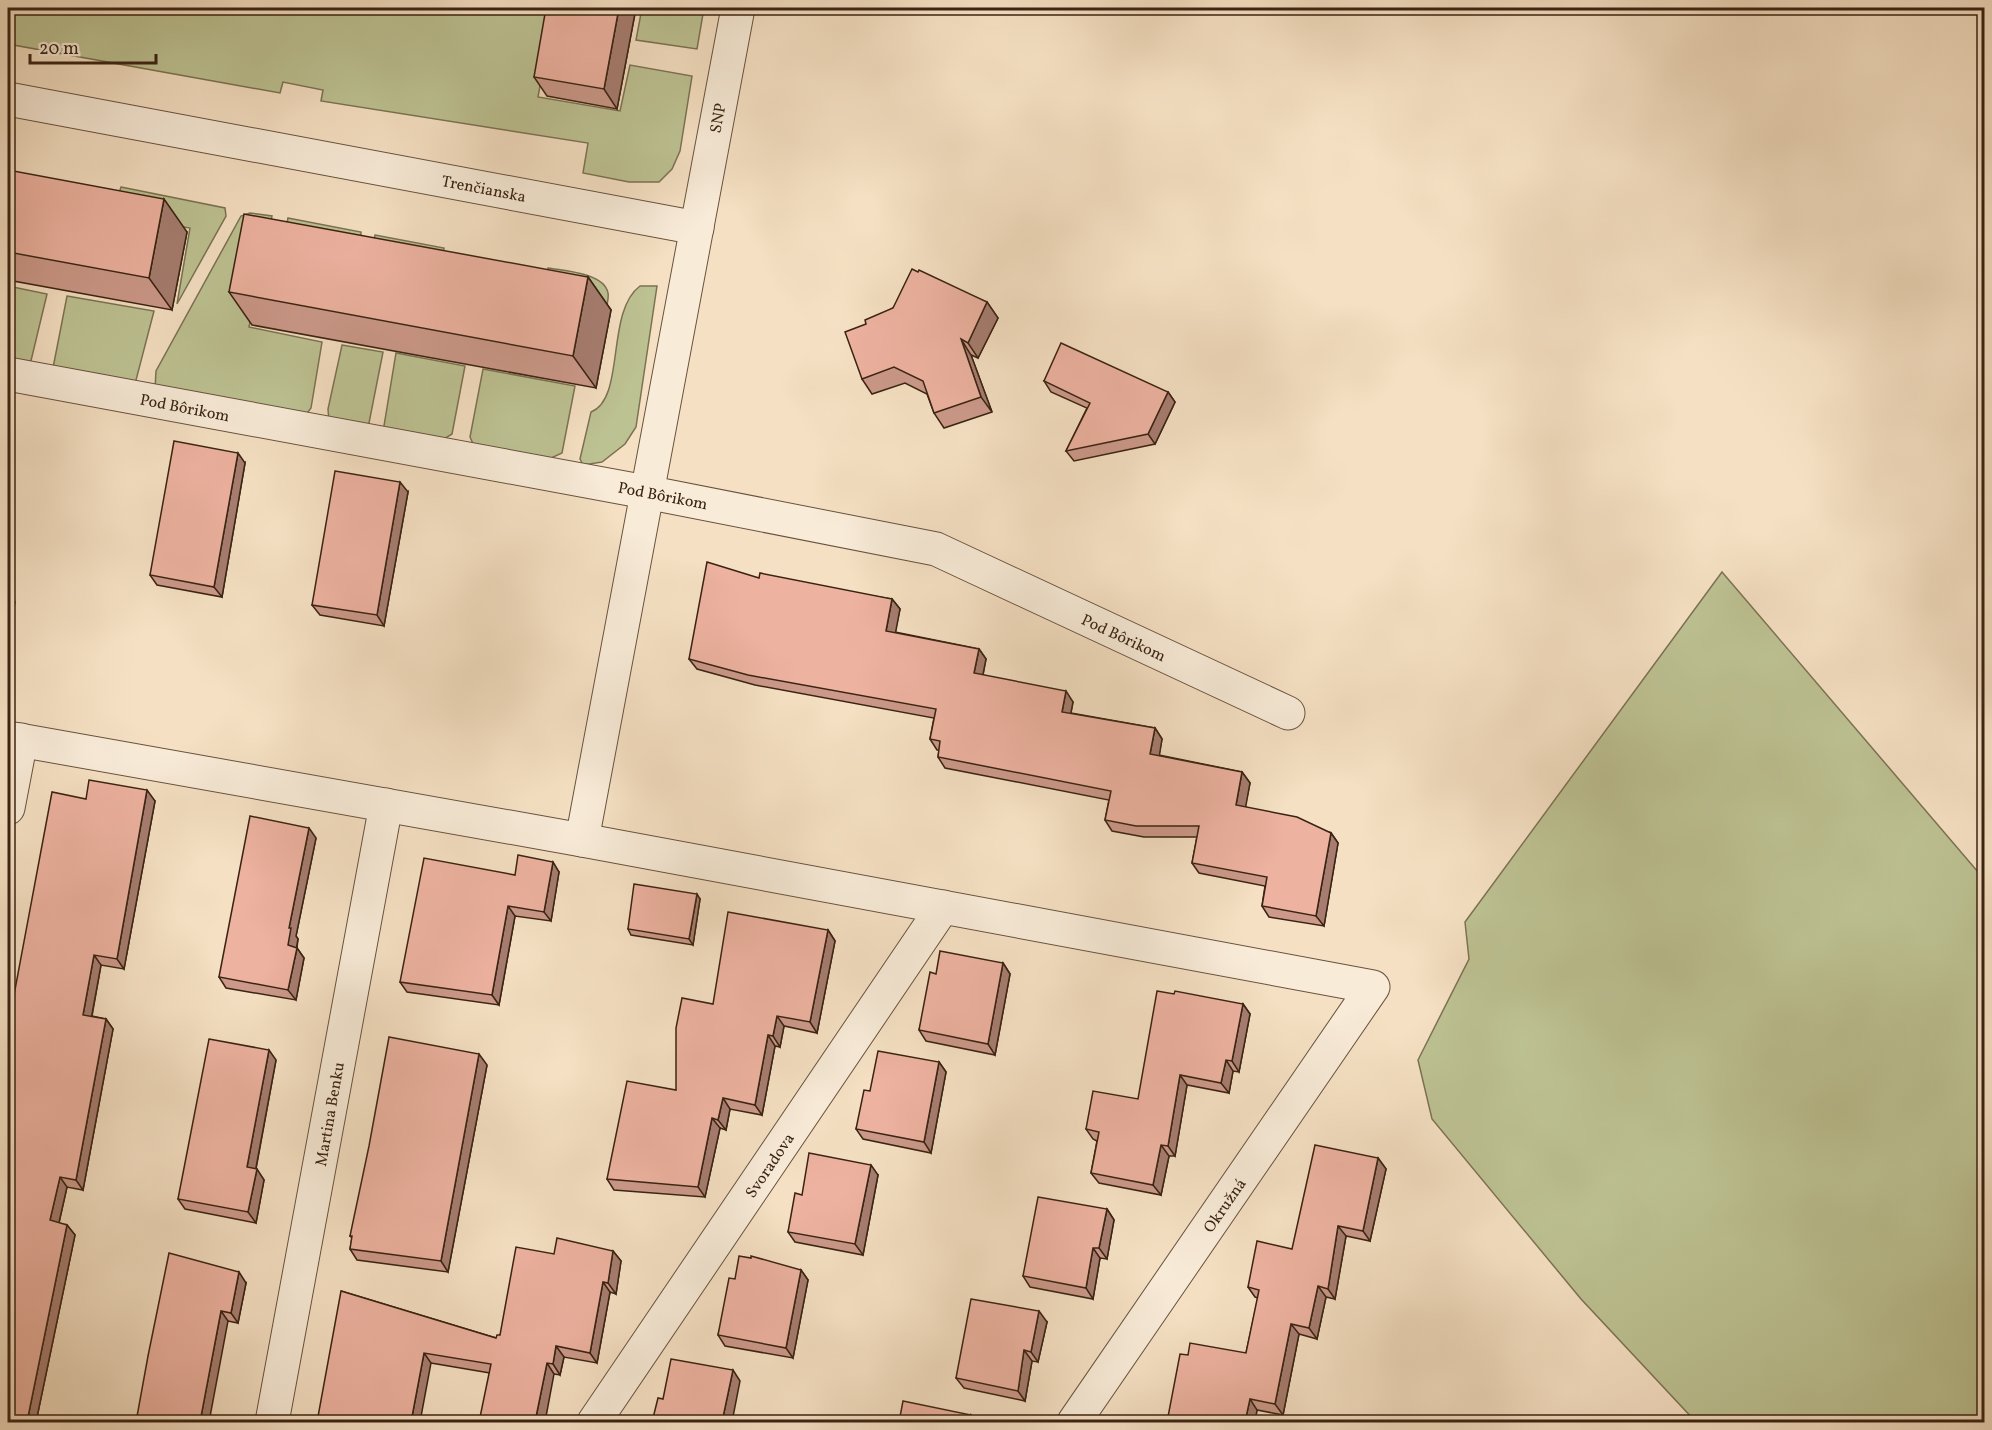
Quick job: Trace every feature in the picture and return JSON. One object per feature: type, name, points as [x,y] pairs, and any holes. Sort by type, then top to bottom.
[{"type":"street","name":"SNP","points":[[697,228],[738,8]]},
{"type":"street","name":"Trenčianska","points":[[8,99],[697,228]]},
{"type":"street","points":[[582,840],[697,228]]},
{"type":"street","name":"Pod Bôrikom","points":[[8,374],[646,492],[936,549],[1288,713]]},
{"type":"street","points":[[8,808],[14,739],[582,840],[943,908]]},
{"type":"street","name":"Martina Benku","points":[[272,1422],[386,806]]},
{"type":"street","name":"Okružná","points":[[943,908],[1373,987],[1074,1422]]},
{"type":"street","name":"Svoradova","points":[[594,1422],[943,908]]},
{"type":"green space","points":[[8,8],[554,8],[538,97],[620,111],[630,65],[692,76],[680,151],[672,169],[659,182],[629,182],[583,173],[588,143],[321,101],[323,90],[283,82],[280,93],[8,44]]},
{"type":"green space","points":[[642,8],[704,8],[697,49],[636,40]]},
{"type":"green space","points":[[121,187],[225,208],[226,216],[177,304],[190,228],[145,220],[118,196]]},
{"type":"green space","points":[[250,213],[272,216],[249,327],[322,342],[311,408],[305,416],[155,389],[156,371],[241,216]]},
{"type":"green space","points":[[288,218],[361,232],[360,248],[286,228]]},
{"type":"green space","points":[[375,235],[444,248],[442,267],[373,245]]},
{"type":"green space","points":[[548,268],[583,274],[599,281],[608,293],[607,307],[575,302],[546,277]]},
{"type":"green space","points":[[8,286],[47,294],[30,365],[8,361]]},
{"type":"green space","points":[[640,286],[657,286],[636,427],[625,444],[602,462],[583,465],[580,459],[591,412],[602,404],[608,390],[622,315],[629,298]]},
{"type":"green space","points":[[67,296],[154,311],[135,384],[53,368]]},
{"type":"green space","points":[[342,345],[383,352],[369,423],[362,427],[329,421],[328,409]]},
{"type":"green space","points":[[396,353],[465,366],[452,434],[441,441],[387,432],[384,426]]},
{"type":"green space","points":[[483,369],[575,386],[562,453],[549,459],[474,446],[470,437]]},
{"type":"green space","points":[[1722,572],[1984,879],[1984,1422],[1696,1422],[1581,1299],[1432,1119],[1418,1060],[1469,959],[1465,922]]},
{"type":"building","points":[[546,8],[619,8],[604,89],[534,77]]},
{"type":"building","points":[[8,170],[164,199],[149,278],[8,252]]},
{"type":"building","points":[[244,214],[588,277],[573,356],[229,292]]},
{"type":"building","points":[[912,269],[918,272],[919,270],[987,302],[968,343],[961,339],[981,397],[934,413],[923,381],[894,367],[862,379],[845,332],[866,324],[865,320],[893,308]]},
{"type":"building","points":[[1061,343],[1168,392],[1148,434],[1066,451],[1090,403],[1044,381]]},
{"type":"building","points":[[174,441],[238,453],[214,587],[150,575]]},
{"type":"building","points":[[335,471],[400,482],[377,615],[312,605]]},
{"type":"building","points":[[707,562],[759,578],[760,573],[892,599],[886,631],[979,649],[974,673],[1066,691],[1062,712],[1155,728],[1150,754],[1242,772],[1236,805],[1297,817],[1331,833],[1316,916],[1262,906],[1267,877],[1192,863],[1199,826],[1136,826],[1105,820],[1111,791],[938,757],[940,741],[930,739],[936,709],[748,675],[689,659]]},
{"type":"building","points":[[89,780],[147,790],[117,959],[94,955],[83,1015],[106,1019],[76,1180],[60,1177],[50,1220],[67,1225],[27,1422],[8,1422],[8,1027],[52,792],[86,799]]},
{"type":"building","points":[[250,816],[309,828],[289,928],[291,928],[288,945],[297,948],[288,990],[219,977]]},
{"type":"building","points":[[518,855],[553,862],[544,912],[508,906],[492,995],[400,982],[424,858],[515,875]]},
{"type":"building","points":[[634,884],[697,894],[689,939],[628,929]]},
{"type":"building","points":[[728,912],[828,930],[810,1022],[777,1016],[773,1036],[768,1035],[755,1105],[723,1098],[718,1120],[712,1118],[698,1187],[607,1179],[627,1081],[676,1090],[676,1028],[682,998],[713,1004]]},
{"type":"building","points":[[940,951],[1003,963],[988,1044],[919,1030],[930,972],[936,974]]},
{"type":"building","points":[[1157,991],[1174,994],[1175,991],[1243,1004],[1232,1061],[1226,1060],[1221,1083],[1180,1075],[1168,1146],[1161,1145],[1153,1185],[1091,1173],[1099,1132],[1086,1129],[1093,1091],[1138,1099]]},
{"type":"building","points":[[389,1037],[479,1054],[441,1261],[350,1249],[352,1236],[350,1236]]},
{"type":"building","points":[[209,1039],[269,1050],[247,1167],[257,1169],[248,1212],[178,1199]]},
{"type":"building","points":[[878,1051],[939,1062],[924,1142],[856,1129],[864,1090],[870,1091]]},
{"type":"building","points":[[1315,1145],[1378,1158],[1363,1231],[1338,1226],[1328,1289],[1318,1286],[1309,1328],[1291,1324],[1275,1404],[1250,1399],[1245,1422],[1167,1422],[1180,1354],[1188,1355],[1190,1343],[1246,1353],[1259,1290],[1248,1287],[1257,1241],[1292,1249]]},
{"type":"building","points":[[809,1153],[871,1165],[855,1244],[788,1232],[795,1193],[802,1195]]},
{"type":"building","points":[[1038,1197],[1107,1209],[1099,1248],[1093,1248],[1086,1288],[1023,1276]]},
{"type":"building","points":[[557,1238],[613,1251],[608,1283],[603,1282],[590,1353],[556,1346],[553,1364],[547,1363],[535,1422],[479,1422],[491,1364],[424,1353],[411,1422],[317,1422],[341,1291],[496,1338],[500,1335],[516,1247],[554,1254]]},
{"type":"building","points":[[169,1253],[239,1272],[231,1313],[221,1311],[200,1422],[136,1422],[148,1356]]},
{"type":"building","points":[[739,1256],[751,1258],[751,1256],[801,1270],[786,1348],[718,1335],[729,1278],[735,1279]]},
{"type":"building","points":[[971,1299],[1039,1311],[1031,1352],[1024,1350],[1018,1391],[956,1378]]},
{"type":"building","points":[[671,1359],[733,1370],[722,1422],[652,1422],[658,1398],[663,1399]]},
{"type":"building","points":[[903,1401],[971,1415],[970,1422],[899,1422]]}]
